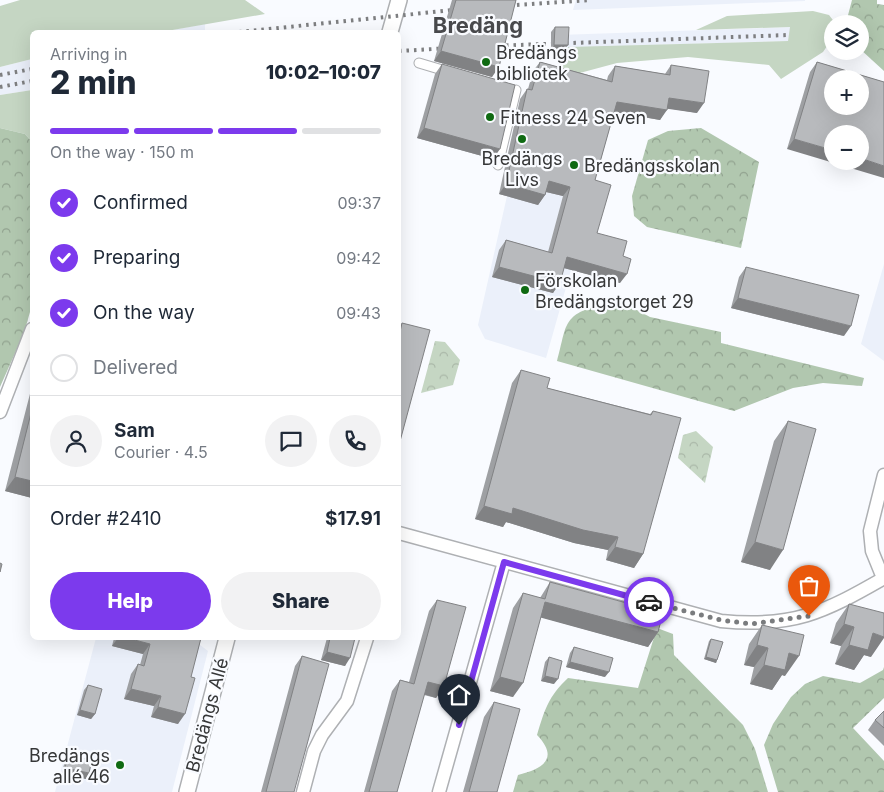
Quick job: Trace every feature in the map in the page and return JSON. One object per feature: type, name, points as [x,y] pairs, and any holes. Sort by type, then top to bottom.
[{"type":"street","points":[[391,30],[399,0]]},
{"type":"street","points":[[419,63],[455,73]]},
{"type":"street","points":[[498,165],[516,90]]},
{"type":"street","points":[[0,412],[30,334]]},
{"type":"street","points":[[401,534],[721,620],[751,624],[809,616],[837,605],[884,578],[872,551],[870,532],[884,474]]},
{"type":"street","points":[[439,792],[504,562]]},
{"type":"street","name":"Bredängs Allé","points":[[187,792],[226,640]]},
{"type":"street","points":[[303,792],[314,751],[322,735],[347,701],[366,640]]},
{"type":"shaded area","points":[[576,0],[805,0],[805,1],[573,10]]},
{"type":"shaded area","points":[[205,24],[205,30],[172,30]]},
{"type":"shaded area","points":[[791,27],[788,41],[556,48],[558,35]]},
{"type":"shaded area","points":[[30,60],[30,90],[0,95],[0,67]]},
{"type":"shaded area","name":"Förskolan Bredängstorget 29","points":[[542,191],[563,196],[547,257],[571,270],[546,358],[485,339],[478,325],[507,196],[538,205]]},
{"type":"shaded area","points":[[884,264],[884,361],[861,344]]},
{"type":"shaded area","points":[[95,640],[194,640],[208,651],[172,792],[55,792]]},
{"type":"green space","points":[[20,0],[245,0],[265,14],[173,30],[30,30],[30,60],[0,67],[0,6]]},
{"type":"green space","points":[[852,0],[877,0],[877,4],[884,5],[884,71],[869,57],[869,15],[848,15]]},
{"type":"green space","points":[[813,11],[829,15],[824,15],[824,51],[781,79],[769,65],[688,57],[617,63],[576,74],[560,69],[568,47],[788,41],[790,27],[696,30],[727,16]]},
{"type":"green space","points":[[30,90],[30,140],[25,134],[0,128],[0,95]]},
{"type":"green space","points":[[0,128],[25,134],[30,140],[30,312],[24,333],[0,387]]},
{"type":"green space","points":[[701,128],[759,162],[741,248],[647,227],[634,216],[632,196],[648,140],[668,131]]},
{"type":"green space","points":[[600,305],[633,308],[650,317],[721,332],[721,343],[864,378],[862,386],[823,383],[793,388],[734,411],[557,361],[565,331],[572,318],[578,313]]},
{"type":"green space","points":[[435,341],[445,342],[460,360],[453,385],[421,393]]},
{"type":"green space","points":[[696,431],[713,447],[705,483],[678,458],[683,435]]},
{"type":"green space","points":[[657,628],[673,634],[674,655],[743,725],[755,749],[768,792],[513,792],[518,775],[534,770],[545,762],[547,751],[544,743],[537,735],[548,704],[561,685],[568,678],[638,688]]},
{"type":"green space","points":[[884,667],[884,698],[853,728],[884,761],[884,792],[778,792],[764,745],[773,724],[791,697],[805,684],[823,676],[860,683],[883,670]]},
{"type":"building","points":[[456,0],[516,0],[499,67],[441,51]]},
{"type":"building","points":[[555,27],[569,27],[568,45],[554,45]]},
{"type":"building","points":[[540,62],[612,82],[615,66],[670,75],[671,65],[709,71],[704,103],[669,98],[667,110],[617,102],[595,180],[611,185],[597,233],[627,241],[623,256],[631,259],[627,274],[567,257],[560,283],[499,267],[506,240],[552,253],[570,187],[549,181],[545,195],[506,184],[527,89],[532,90]]},
{"type":"building","points":[[817,62],[844,70],[824,70],[824,115],[869,115],[869,78],[884,82],[884,166],[869,161],[869,125],[824,125],[824,148],[794,139]]},
{"type":"building","points":[[442,64],[515,85],[500,149],[424,128]]},
{"type":"building","points":[[746,267],[859,295],[851,326],[738,298]]},
{"type":"building","points":[[402,323],[430,330],[401,438]]},
{"type":"building","points":[[521,370],[550,378],[547,388],[651,415],[653,411],[681,418],[643,554],[615,547],[618,537],[583,530],[513,508],[512,514],[484,506]]},
{"type":"building","points":[[30,417],[30,481],[15,477]]},
{"type":"building","points":[[788,421],[816,429],[783,550],[755,542]]},
{"type":"building","points":[[550,582],[663,613],[658,632],[545,602],[523,683],[500,677],[523,593],[545,599]]},
{"type":"building","points":[[437,600],[466,607],[444,686],[428,682],[397,792],[369,792],[400,680],[414,684]]},
{"type":"building","points":[[849,604],[884,613],[884,637],[873,633],[868,650],[849,645],[854,627],[844,624]]},
{"type":"building","points":[[762,625],[804,635],[799,656],[789,653],[785,670],[764,665],[768,648],[757,645]]},
{"type":"building","points":[[711,639],[723,642],[717,660],[706,657]]},
{"type":"building","points":[[135,640],[200,640],[191,677],[195,678],[185,714],[158,707],[161,696],[131,689],[138,664],[144,666],[150,644]]},
{"type":"building","points":[[330,640],[354,640],[350,658],[327,652]]},
{"type":"building","points":[[574,647],[613,658],[609,672],[570,662]]},
{"type":"building","points":[[302,656],[329,664],[294,792],[266,792]]},
{"type":"building","points":[[549,657],[562,661],[558,679],[545,676]]},
{"type":"building","points":[[88,685],[102,689],[95,714],[80,710]]},
{"type":"building","points":[[494,702],[520,709],[497,792],[469,792]]},
{"type":"building","points":[[884,711],[884,728],[875,720]]},
{"type":"building","points":[[68,755],[92,760],[89,773],[65,768]]},
{"type":"railway","points":[[502,6],[590,0]]},
{"type":"railway","points":[[258,30],[463,9]]},
{"type":"railway","points":[[491,46],[788,35]]},
{"type":"railway","points":[[401,51],[451,48]]},
{"type":"railway","points":[[0,75],[30,69]]},
{"type":"railway","points":[[0,87],[30,81]]},
{"type":"way so far","points":[[649,602],[721,620],[751,624],[809,616]]},
{"type":"place","name":"Bredängs bibliotek","points":[[486,62]]},
{"type":"place","name":"Fitness 24 Seven","points":[[490,117]]},
{"type":"place","name":"Bredängs Livs","points":[[522,139]]},
{"type":"place","name":"Bredängsskolan","points":[[574,165]]},
{"type":"place","name":"Förskolan Bredängstorget 29","points":[[525,290]]},
{"type":"place","name":"Bredängs allé 46","points":[[120,765]]},
{"type":"district","name":"Bredäng","points":[[478,25]]},
{"type":"route","points":[[459,725],[504,562],[649,602]]}]
